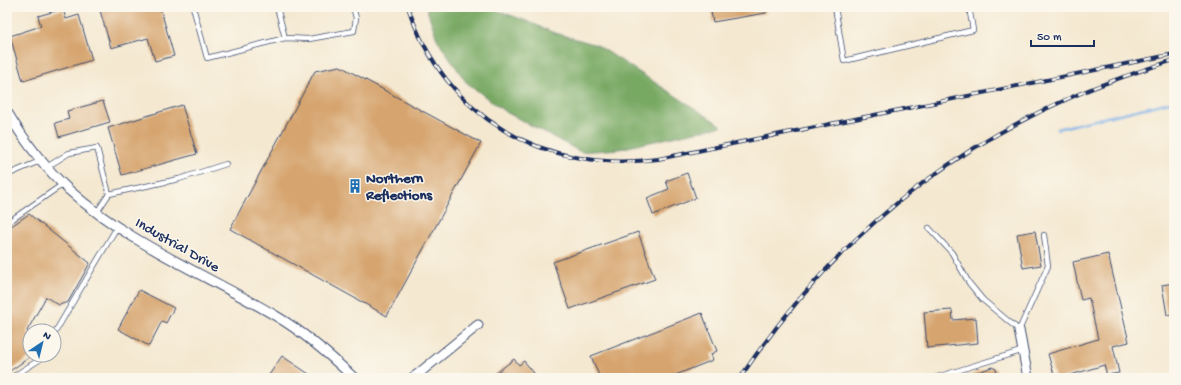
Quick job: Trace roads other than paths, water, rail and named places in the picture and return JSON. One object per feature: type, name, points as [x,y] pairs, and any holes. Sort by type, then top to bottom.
[{"type":"street","name":"Industrial Drive","points":[[7,112],[21,135],[44,164],[63,184],[97,212],[141,241],[277,316],[310,339],[354,378]]},
{"type":"street","points":[[413,378],[478,325]]},
{"type":"street","points":[[1019,330],[1024,350],[1028,378]]},
{"type":"lane","points":[[193,7],[207,58],[285,38],[309,39],[354,31],[356,18],[353,7]]},
{"type":"lane","points":[[277,7],[285,38]]},
{"type":"lane","points":[[834,7],[844,61],[973,30],[969,7]]},
{"type":"lane","points":[[7,175],[44,164],[70,153],[97,148],[109,194]]},
{"type":"lane","points":[[97,212],[109,194],[180,178],[226,164]]},
{"type":"lane","points":[[7,223],[63,184]]},
{"type":"lane","points":[[60,323],[118,225]]},
{"type":"lane","points":[[929,228],[952,253],[969,283],[983,300],[1019,330],[1048,266],[1044,235]]},
{"type":"lane","points":[[934,378],[1024,350]]},
{"type":"lane","points":[[11,378],[34,363]]},
{"type":"waterway","points":[[1057,129],[1174,101]]},
{"type":"railway","points":[[408,7],[425,46],[447,80],[473,108],[504,130],[539,147],[576,157],[616,161],[658,159],[1174,54]]},
{"type":"railway","points":[[740,378],[773,332],[808,289],[845,250],[885,213],[928,179],[973,148],[1021,121],[1097,86],[1174,60]]},
{"type":"place","name":"Northern Reflections","points":[[355,186]]}]
